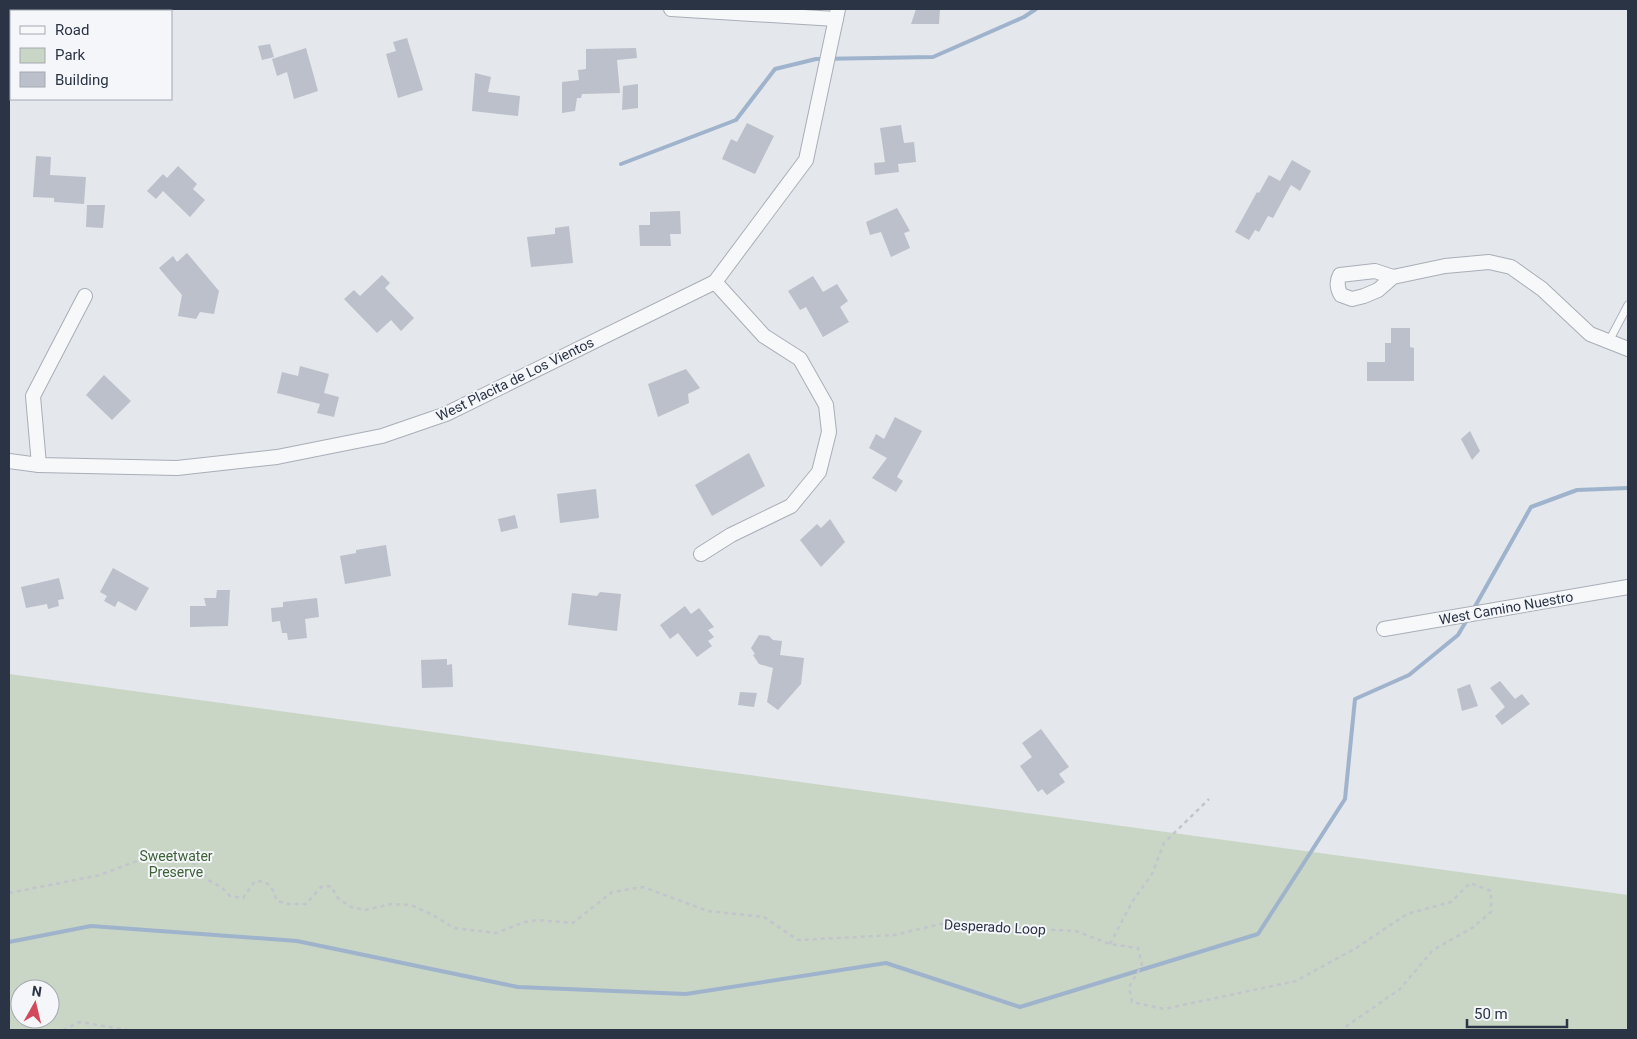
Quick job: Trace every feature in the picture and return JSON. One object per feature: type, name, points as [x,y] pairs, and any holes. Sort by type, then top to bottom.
[{"type":"street","points":[[671,9],[837,14],[806,160],[715,282],[764,336],[800,359],[826,404],[829,432],[820,472],[791,506],[731,535],[701,554]]},
{"type":"street","points":[[1393,277],[1445,266],[1489,262],[1511,266],[1542,289],[1590,334],[1628,349]]},
{"type":"street","name":"West Placita de Los Vientos","points":[[9,461],[39,465],[177,468],[277,457],[382,436],[446,414],[715,282]]},
{"type":"street","points":[[39,465],[34,396],[85,296]]},
{"type":"street","name":"West Camino Nuestro","points":[[1384,629],[1628,587]]},
{"type":"lane","points":[[1608,341],[1628,305]]},
{"type":"path","points":[[1110,944],[1132,902],[1152,874],[1164,843],[1209,799]]},
{"type":"path","name":"Desperado Loop","points":[[9,894],[100,875],[137,861],[160,861],[183,854],[199,868],[208,880],[221,886],[230,896],[243,898],[255,881],[264,881],[271,886],[277,901],[288,904],[306,904],[321,887],[330,886],[338,898],[351,907],[366,910],[391,904],[411,904],[454,928],[496,933],[525,922],[538,920],[573,923],[612,892],[643,887],[708,911],[764,917],[798,940],[895,934],[940,924],[1076,931],[1110,944],[1138,948],[1142,965],[1129,987],[1132,1002],[1164,1009],[1296,981],[1356,948],[1407,914],[1451,902],[1470,883],[1491,891],[1491,912],[1472,928],[1433,950],[1400,989],[1341,1030]]},
{"type":"path","points":[[63,1030],[80,1022],[128,1030]]},
{"type":"green space","name":"Sweetwater Preserve","points":[[9,674],[1628,895],[1628,1030],[9,1030]]},
{"type":"building","points":[[916,9],[940,9],[939,24],[911,24]]},
{"type":"building","points":[[407,38],[423,90],[398,98],[386,54],[396,51],[393,42]]},
{"type":"building","points":[[270,44],[274,57],[262,60],[258,46]]},
{"type":"building","points":[[306,48],[318,91],[294,99],[287,72],[277,76],[272,59]]},
{"type":"building","points":[[636,48],[637,58],[617,60],[620,93],[582,94],[581,98],[577,98],[575,111],[562,113],[562,82],[579,80],[578,70],[586,69],[586,49]]},
{"type":"building","points":[[475,73],[491,77],[488,92],[520,96],[518,116],[472,111]]},
{"type":"building","points":[[638,84],[638,108],[622,110],[623,86]]},
{"type":"building","points":[[747,123],[774,136],[755,174],[722,159],[731,139],[737,142]]},
{"type":"building","points":[[901,125],[904,143],[914,142],[916,162],[898,164],[899,172],[875,175],[874,163],[885,162],[880,128]]},
{"type":"building","points":[[36,156],[51,157],[50,175],[86,177],[84,204],[54,202],[54,198],[33,197]]},
{"type":"building","points":[[1292,160],[1311,171],[1300,191],[1291,185],[1273,218],[1268,216],[1259,232],[1255,230],[1249,240],[1235,232],[1257,192],[1259,193],[1269,175],[1280,181]]},
{"type":"building","points":[[178,166],[197,184],[193,189],[205,200],[190,217],[163,191],[156,199],[147,191],[163,174],[167,178]]},
{"type":"building","points":[[87,205],[105,205],[103,228],[86,227]]},
{"type":"building","points":[[897,208],[910,231],[904,233],[910,248],[891,257],[881,232],[870,235],[866,222]]},
{"type":"building","points":[[680,211],[681,234],[670,234],[671,246],[640,246],[639,225],[650,225],[650,212]]},
{"type":"building","points":[[569,226],[573,263],[531,267],[527,237],[555,234],[555,228]]},
{"type":"building","points":[[187,253],[219,291],[214,314],[200,312],[196,319],[178,316],[182,295],[159,268],[173,256],[177,262]]},
{"type":"building","points":[[382,275],[390,283],[385,288],[414,318],[401,331],[391,320],[377,333],[344,299],[354,290],[360,296]]},
{"type":"building","points":[[813,276],[823,292],[837,284],[848,301],[840,307],[849,322],[823,337],[806,307],[800,310],[788,291]]},
{"type":"building","points":[[1391,328],[1410,328],[1410,347],[1414,348],[1414,381],[1367,381],[1367,362],[1385,362],[1385,343],[1391,343]]},
{"type":"building","points":[[300,366],[329,374],[324,393],[339,397],[334,417],[317,413],[320,404],[277,393],[282,372],[298,376]]},
{"type":"building","points":[[686,369],[700,388],[688,394],[689,403],[658,417],[648,384]]},
{"type":"building","points":[[104,375],[131,401],[112,420],[86,395]]},
{"type":"building","points":[[895,417],[922,431],[897,477],[903,481],[896,492],[872,478],[887,458],[869,448],[876,434],[884,439]]},
{"type":"building","points":[[1470,431],[1480,451],[1472,460],[1461,439]]},
{"type":"building","points":[[749,453],[765,486],[712,516],[695,485]]},
{"type":"building","points":[[596,489],[599,518],[560,523],[557,494]]},
{"type":"building","points":[[515,515],[518,528],[501,532],[498,519]]},
{"type":"building","points":[[830,519],[845,542],[821,567],[800,540],[817,524],[821,528]]},
{"type":"building","points":[[386,545],[391,576],[345,584],[340,556],[356,553],[356,550]]},
{"type":"building","points":[[113,568],[149,588],[136,611],[118,601],[115,607],[104,601],[107,596],[100,592]]},
{"type":"building","points":[[59,578],[64,599],[58,600],[59,606],[48,609],[47,604],[26,608],[21,587]]},
{"type":"building","points":[[217,590],[230,590],[228,626],[190,627],[190,606],[206,606],[204,598],[216,598]]},
{"type":"building","points":[[600,592],[621,594],[617,631],[568,625],[572,593],[597,596]]},
{"type":"building","points":[[317,598],[319,617],[305,619],[307,638],[288,640],[287,633],[282,633],[280,621],[272,622],[271,608],[283,607],[283,602]]},
{"type":"building","points":[[685,606],[691,614],[699,608],[714,627],[708,630],[714,637],[708,641],[712,646],[697,657],[678,633],[670,639],[660,625]]},
{"type":"building","points":[[759,635],[769,636],[773,640],[782,641],[780,655],[804,658],[801,684],[778,710],[767,702],[773,668],[759,664],[751,648]]},
{"type":"building","points":[[447,659],[447,665],[452,664],[453,687],[422,688],[421,660]]},
{"type":"building","points":[[1500,681],[1515,699],[1522,694],[1530,704],[1502,725],[1495,716],[1505,707],[1490,688]]},
{"type":"building","points":[[1470,684],[1478,706],[1462,711],[1457,689]]},
{"type":"building","points":[[740,692],[757,693],[754,707],[738,705]]},
{"type":"building","points":[[1041,729],[1069,767],[1059,774],[1065,782],[1047,795],[1042,789],[1038,792],[1020,766],[1032,757],[1022,743]]},
{"type":"waterway","points":[[621,164],[736,120],[775,69],[816,59],[933,57],[1024,17],[1036,9]]},
{"type":"waterway","points":[[1473,610],[1531,507],[1577,490],[1628,488]]},
{"type":"waterway","points":[[9,942],[91,926],[297,941],[518,987],[686,994],[886,963],[1020,1007],[1258,934],[1345,799],[1355,699],[1409,675],[1458,635],[1468,618]]}]
